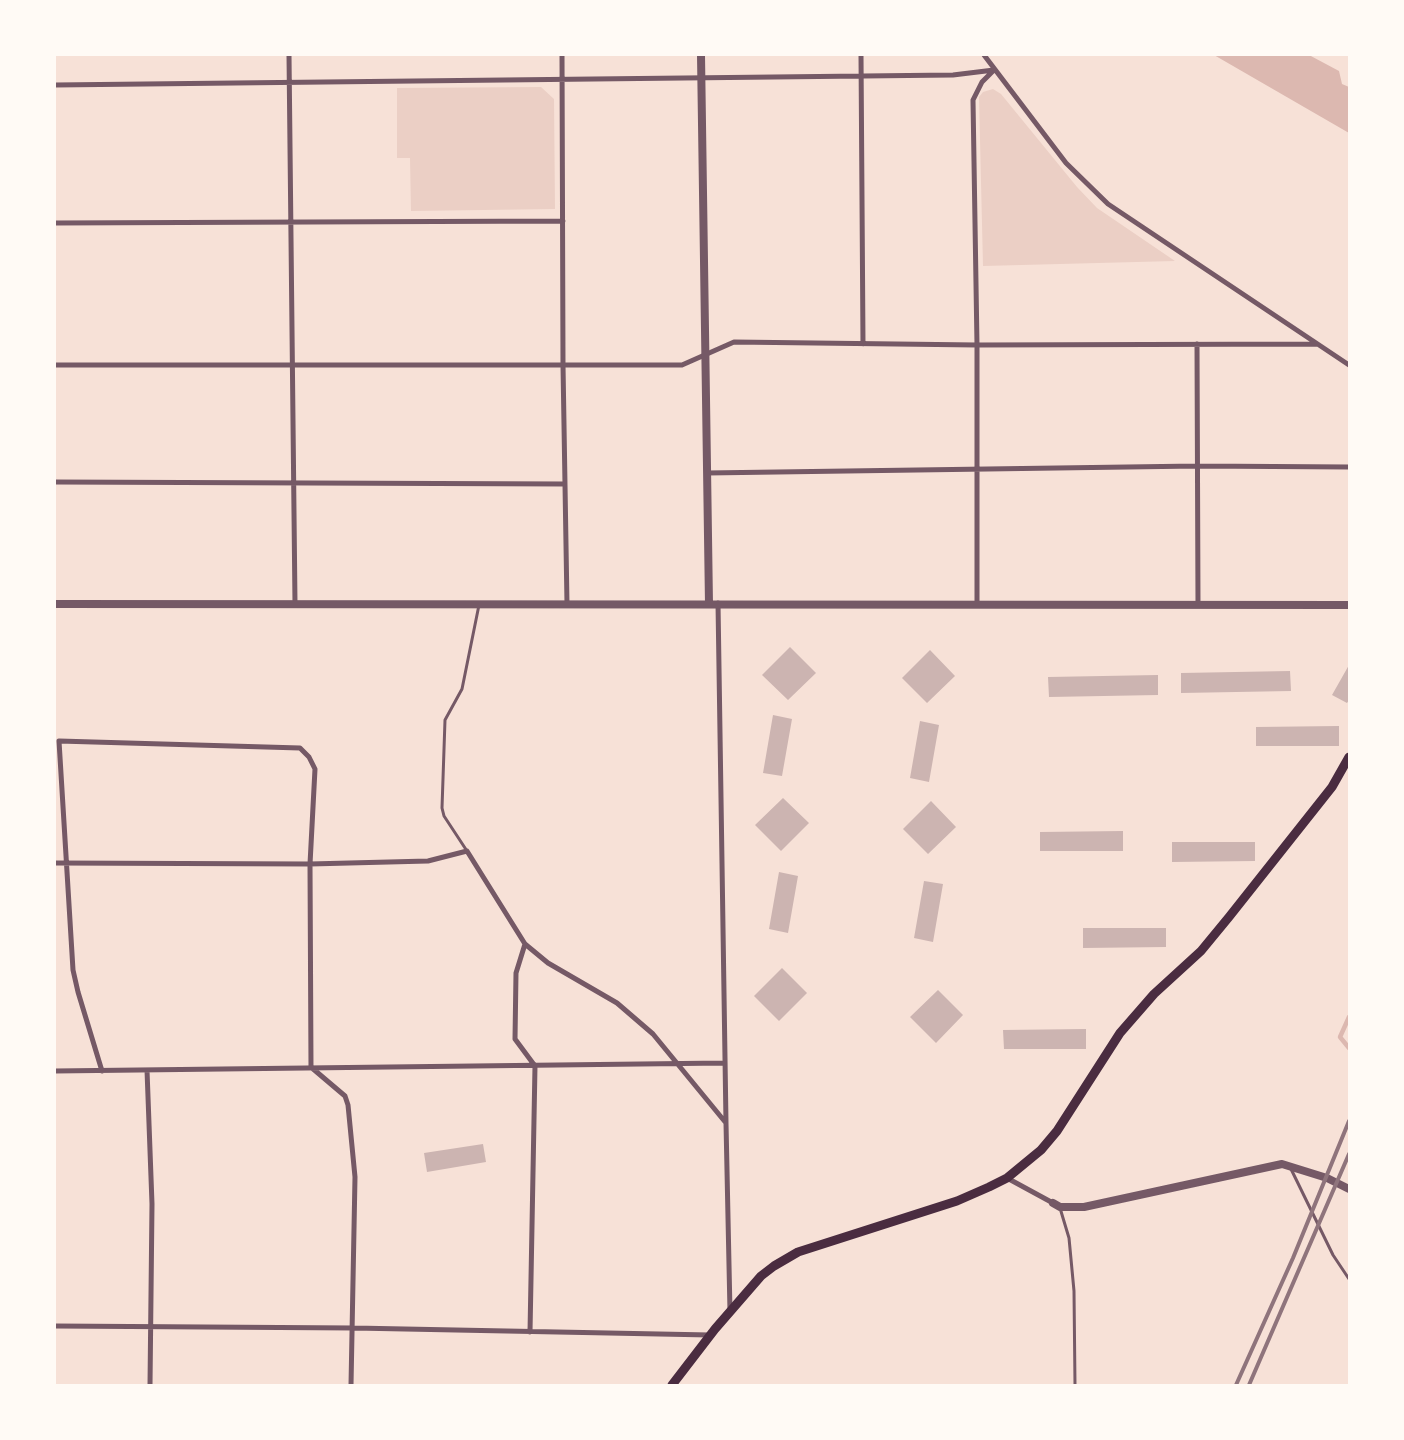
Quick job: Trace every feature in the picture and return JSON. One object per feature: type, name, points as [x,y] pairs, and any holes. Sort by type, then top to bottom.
[{"type":"main road","points":[[672,1385],[710,1335],[761,1276],[798,1252],[956,1201],[1007,1178],[1042,1150],[1057,1131],[1120,1033],[1154,994],[1201,951],[1332,787],[1349,757]]},
{"type":"street","points":[[289,55],[289,223],[295,604]]},
{"type":"street","points":[[562,55],[563,365],[567,604]]},
{"type":"street","points":[[701,55],[709,604]]},
{"type":"street","points":[[861,55],[863,344]]},
{"type":"street","points":[[984,55],[1066,163],[1108,204],[1349,365]]},
{"type":"street","points":[[55,85],[701,76],[965,75],[994,70]]},
{"type":"street","points":[[977,604],[977,345],[973,100],[979,86],[994,70]]},
{"type":"street","points":[[55,223],[563,221]]},
{"type":"street","points":[[55,365],[682,365],[734,342],[977,345],[1317,344]]},
{"type":"street","points":[[1197,344],[1198,605]]},
{"type":"street","points":[[707,473],[1197,466],[1349,467]]},
{"type":"street","points":[[55,482],[565,484]]},
{"type":"street","points":[[55,604],[718,603],[1349,605]]},
{"type":"street","points":[[718,603],[724,1063],[730,1312]]},
{"type":"street","points":[[102,1071],[73,970],[59,741],[300,748],[309,757],[315,769],[310,864],[311,1068]]},
{"type":"street","points":[[55,863],[310,864],[428,860],[467,851],[525,944],[548,963],[617,1003],[653,1034],[726,1123]]},
{"type":"street","points":[[525,944],[516,973],[515,1040],[535,1066],[530,1332]]},
{"type":"street","points":[[55,1071],[724,1063]]},
{"type":"street","points":[[311,1068],[345,1096],[348,1105],[355,1177],[354,1328],[351,1385]]},
{"type":"street","points":[[146,1070],[152,1204],[150,1385]]},
{"type":"street","points":[[1007,1178],[1057,1205],[1084,1207],[1282,1164],[1326,1178],[1349,1189]]},
{"type":"street","points":[[55,1326],[354,1328],[710,1335]]},
{"type":"lane","points":[[467,851],[444,816],[442,808],[445,720],[462,689],[479,604]]},
{"type":"lane","points":[[1290,1166],[1333,1255],[1349,1279]]},
{"type":"lane","points":[[1057,1205],[1069,1238],[1074,1291],[1074,1385]]},
{"type":"shaded area","points":[[1214,55],[1309,55],[1339,71],[1342,84],[1349,87],[1349,133]]},
{"type":"shaded area","points":[[541,87],[554,99],[555,209],[411,211],[410,158],[397,158],[397,88]]},
{"type":"shaded area","points":[[993,89],[1001,94],[1077,187],[1097,208],[1175,261],[983,266],[979,97],[983,92]]},
{"type":"building","points":[[790,647],[816,673],[788,700],[762,675]]},
{"type":"building","points":[[930,650],[955,676],[927,703],[902,678]]},
{"type":"building","points":[[1349,665],[1349,700],[1347,703],[1332,695]]},
{"type":"building","points":[[1290,671],[1291,691],[1181,693],[1181,673]]},
{"type":"building","points":[[1158,675],[1158,695],[1049,697],[1048,677]]},
{"type":"building","points":[[773,715],[792,719],[782,776],[763,773]]},
{"type":"building","points":[[920,721],[939,725],[929,782],[910,778]]},
{"type":"building","points":[[1339,726],[1339,746],[1256,746],[1256,727]]},
{"type":"building","points":[[783,798],[809,823],[781,851],[755,825]]},
{"type":"building","points":[[931,801],[956,827],[928,854],[903,829]]},
{"type":"building","points":[[1123,831],[1123,851],[1040,851],[1040,832]]},
{"type":"building","points":[[1172,842],[1255,842],[1255,861],[1172,862]]},
{"type":"building","points":[[779,872],[798,876],[788,933],[769,929]]},
{"type":"building","points":[[924,881],[943,884],[933,942],[914,938]]},
{"type":"building","points":[[1083,928],[1166,928],[1166,947],[1083,948]]},
{"type":"building","points":[[782,968],[807,993],[779,1021],[754,996]]},
{"type":"building","points":[[938,990],[963,1015],[936,1043],[910,1017]]},
{"type":"building","points":[[1086,1029],[1086,1049],[1004,1049],[1003,1030]]},
{"type":"building","points":[[483,1144],[486,1162],[427,1172],[424,1153]]},
{"type":"waterway","points":[[1349,1017],[1340,1037],[1349,1048]]},
{"type":"railway","points":[[1236,1385],[1293,1258],[1349,1121]]},
{"type":"railway","points":[[1249,1385],[1349,1154]]}]
